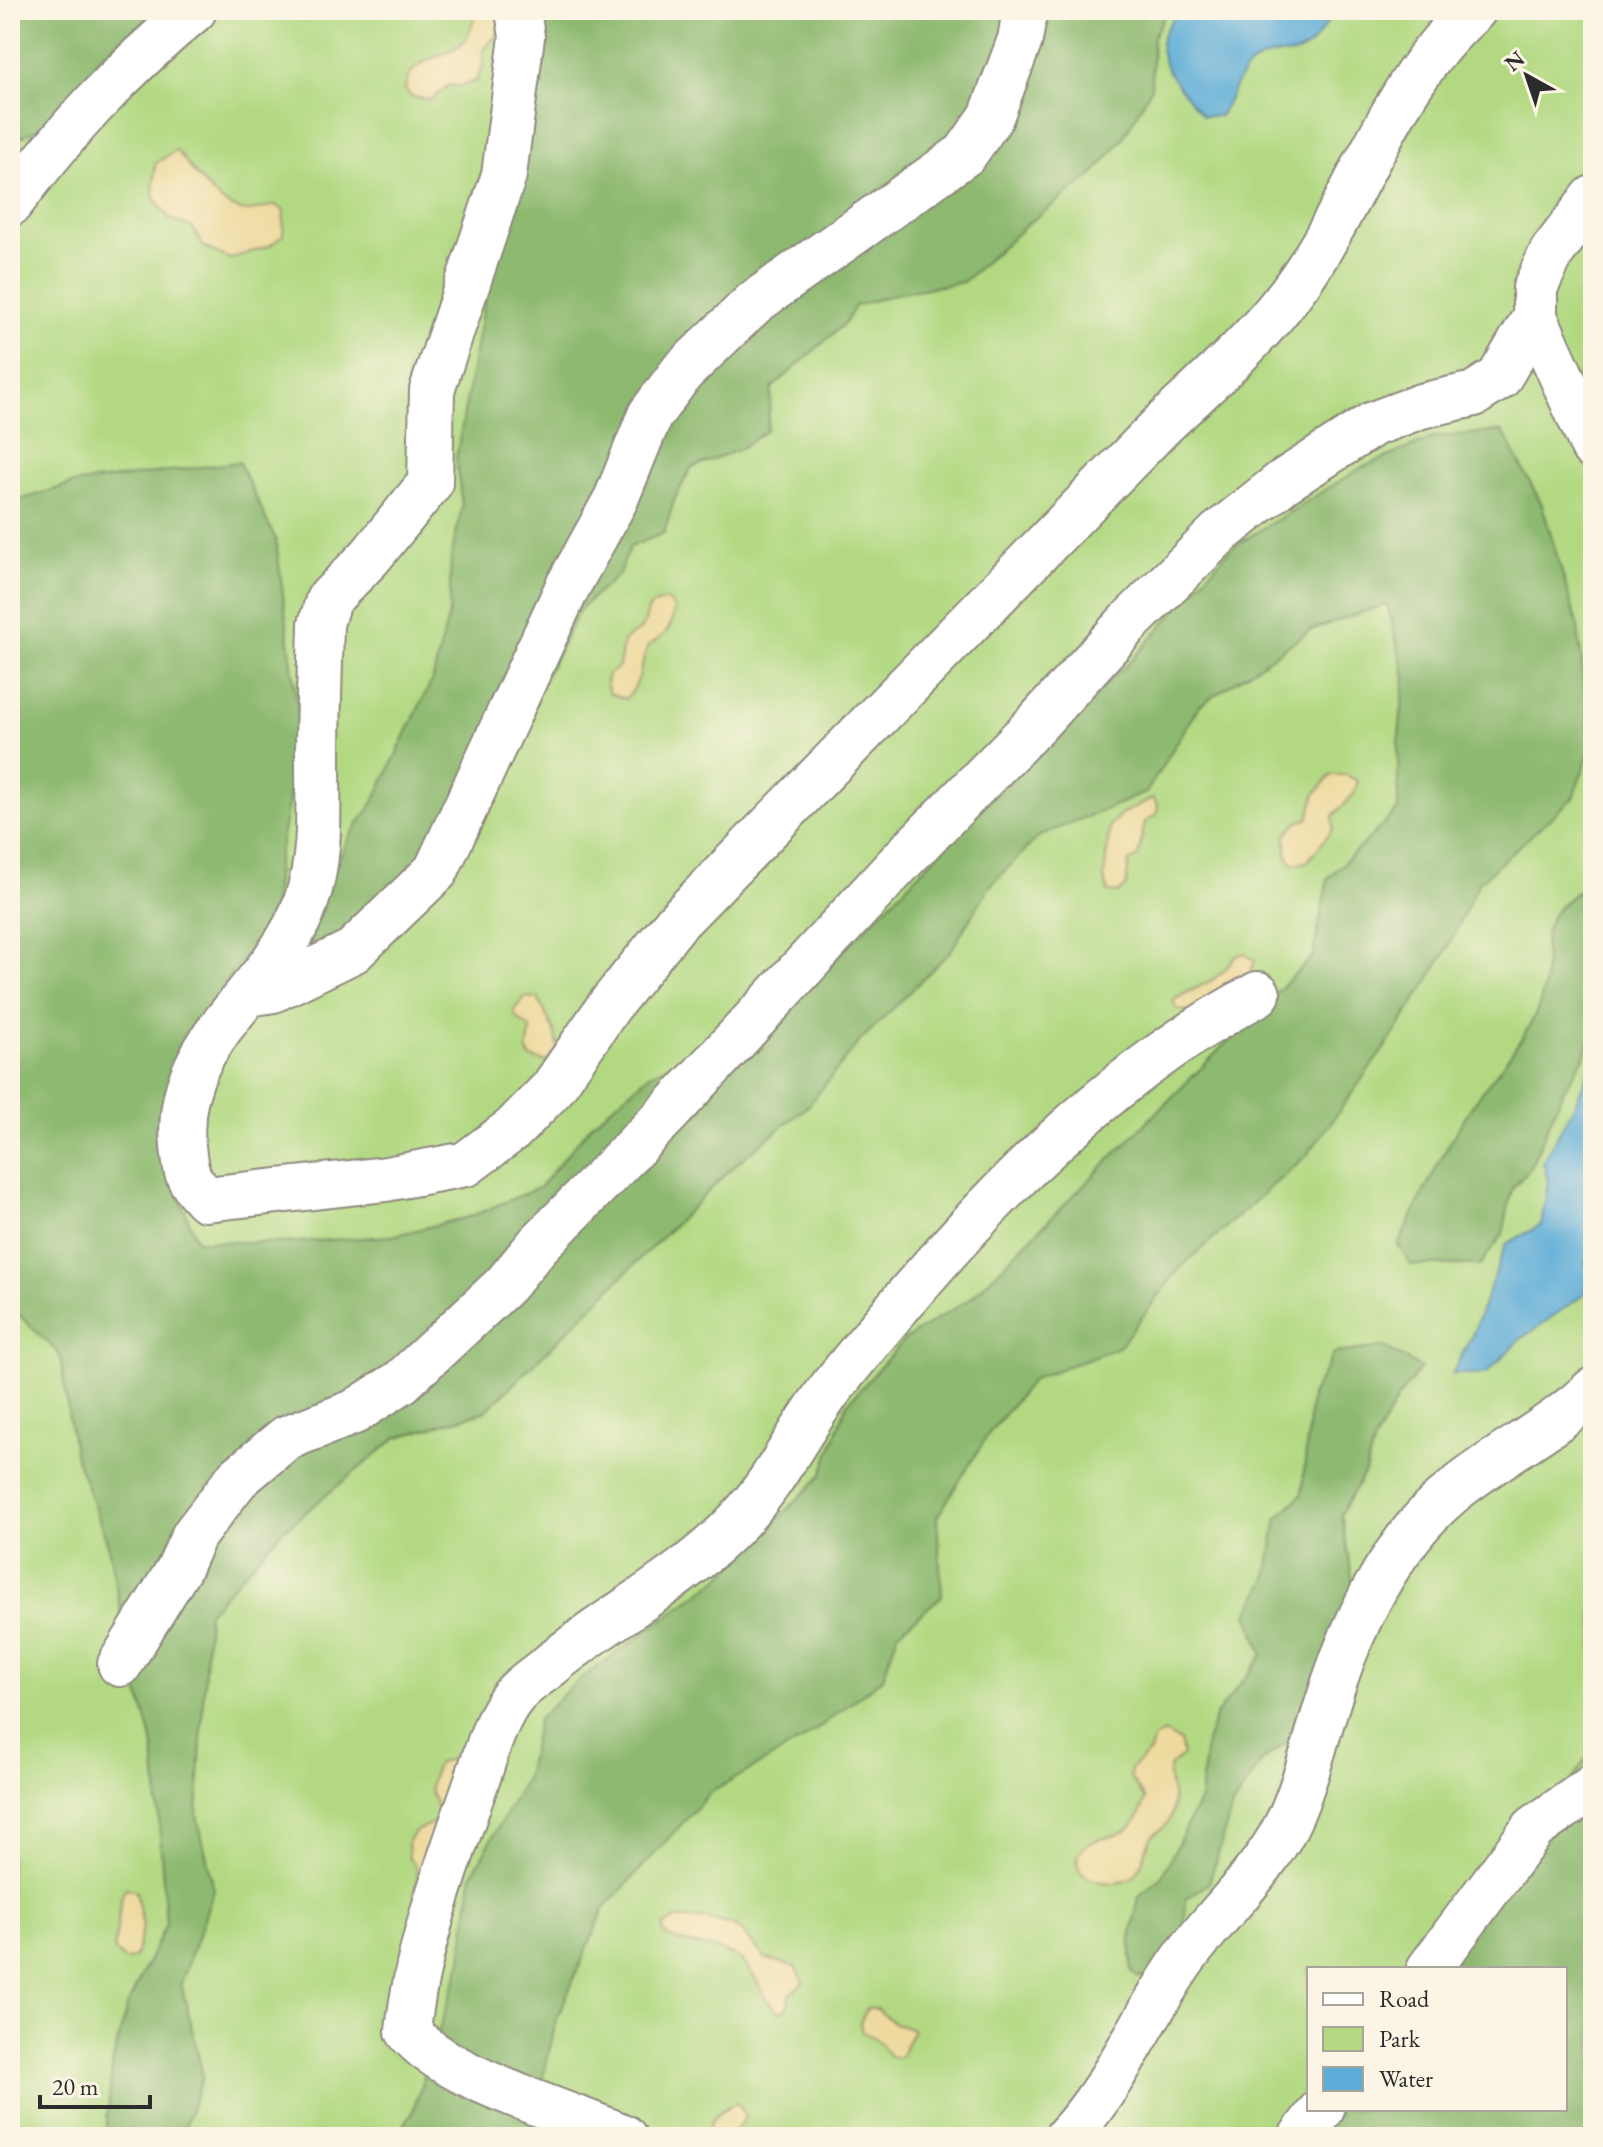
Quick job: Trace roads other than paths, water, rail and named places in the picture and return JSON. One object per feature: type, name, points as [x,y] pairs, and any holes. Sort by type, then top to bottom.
[{"type":"lane","points":[[10,204],[67,130],[132,62],[194,10]]},
{"type":"lane","points":[[518,10],[522,37],[504,175],[432,390],[430,483],[370,557],[328,600],[321,624],[318,850],[305,904],[269,970],[226,1019],[191,1073],[182,1128],[187,1179],[206,1199],[386,1179],[466,1164],[513,1129],[552,1089],[609,1006],[676,923],[1162,425],[1238,354],[1299,280],[1419,69],[1474,10]]},
{"type":"lane","points":[[248,994],[273,990],[353,951],[436,871],[568,586],[616,499],[650,415],[682,372],[755,302],[965,154],[991,117],[1020,40],[1025,10]]},
{"type":"lane","points":[[1593,198],[1552,252],[1535,288],[1535,317],[1593,447]]},
{"type":"lane","points":[[120,1664],[178,1570],[194,1535],[237,1479],[286,1438],[354,1412],[401,1382],[505,1285],[538,1245],[669,1112],[923,838],[1219,533],[1283,482],[1373,424],[1421,406],[1474,394],[1499,378],[1535,317]]},
{"type":"lane","points":[[624,2137],[511,2092],[422,2049],[408,2031],[413,1979],[450,1857],[491,1739],[514,1695],[577,1644],[688,1568],[739,1521],[778,1475],[832,1386],[1035,1157],[1119,1085],[1203,1023],[1258,994]]},
{"type":"lane","points":[[1067,2137],[1095,2107],[1143,2019],[1183,1960],[1270,1852],[1290,1817],[1311,1761],[1343,1656],[1370,1600],[1409,1536],[1453,1491],[1500,1454],[1571,1410],[1593,1390]]},
{"type":"lane","points":[[1430,1967],[1534,1828],[1593,1787]]},
{"type":"lane","points":[[1301,2137],[1320,2111]]},
{"type":"water","points":[[1179,10],[1339,10],[1311,44],[1301,51],[1270,56],[1252,65],[1239,80],[1220,116],[1203,116],[1174,80],[1163,59],[1163,34]]},
{"type":"water","points":[[1593,1062],[1593,1254],[1585,1262],[1592,1280],[1583,1295],[1518,1341],[1486,1374],[1452,1374],[1473,1333],[1506,1244],[1541,1225],[1548,1182],[1543,1161],[1575,1104]]}]
